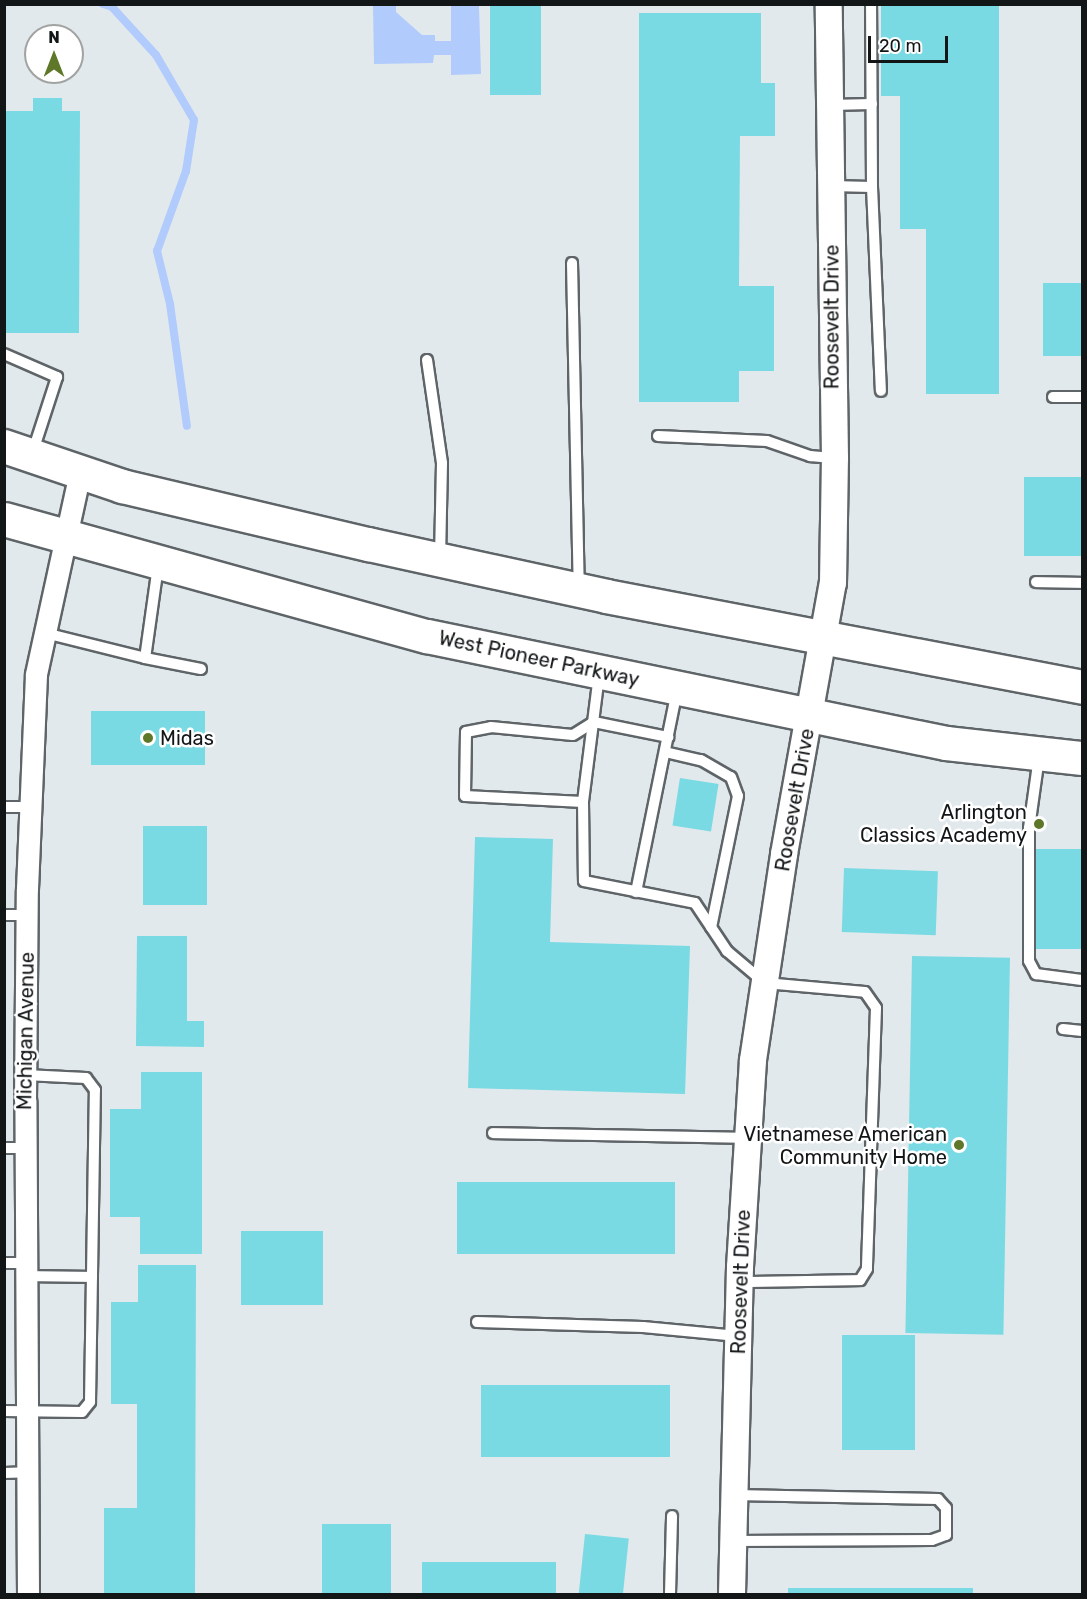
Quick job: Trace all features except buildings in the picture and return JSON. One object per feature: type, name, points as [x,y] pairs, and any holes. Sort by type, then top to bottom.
[{"type":"main road","points":[[18,451],[80,472],[227,512],[440,560],[825,640],[1083,687]]},
{"type":"main road","name":"West Pioneer Parkway","points":[[4,519],[65,538],[427,636],[946,743],[1083,758]]},
{"type":"street","name":"Roosevelt Drive","points":[[732,1594],[740,1282],[753,1060],[833,583],[835,458],[829,4]]},
{"type":"street","name":"Michigan Avenue","points":[[28,1594],[26,1269],[15,1148],[25,1075],[27,915],[36,674],[80,472]]},
{"type":"lane","points":[[871,4],[873,187],[881,391]]},
{"type":"lane","points":[[830,105],[872,104]]},
{"type":"lane","points":[[831,186],[873,187]]},
{"type":"lane","points":[[572,263],[579,590]]},
{"type":"lane","points":[[4,354],[57,377],[18,451]]},
{"type":"lane","points":[[427,360],[442,463],[440,560]]},
{"type":"lane","points":[[1053,397],[1083,397]]},
{"type":"lane","points":[[658,436],[767,441],[810,456],[835,458]]},
{"type":"lane","points":[[145,658],[158,563]]},
{"type":"lane","points":[[1036,582],[1083,583]]},
{"type":"lane","points":[[45,633],[145,658],[201,669]]},
{"type":"lane","points":[[600,672],[583,802],[584,881],[694,903],[728,951],[765,983],[865,992],[876,1008],[867,1269],[860,1280],[740,1282]]},
{"type":"lane","points":[[636,892],[678,687]]},
{"type":"lane","points":[[583,802],[465,796],[466,732],[491,727],[573,735],[594,722],[668,737]]},
{"type":"lane","points":[[665,752],[701,760],[731,777],[738,796],[711,927]]},
{"type":"lane","points":[[1039,753],[1029,828],[1029,961],[1036,974],[1083,980]]},
{"type":"lane","points":[[4,807],[30,807]]},
{"type":"lane","points":[[4,915],[27,915]]},
{"type":"lane","points":[[1063,1029],[1083,1031]]},
{"type":"lane","points":[[4,1411],[82,1412],[90,1402],[95,1090],[86,1078],[25,1075]]},
{"type":"lane","points":[[493,1133],[748,1138]]},
{"type":"lane","points":[[4,1263],[26,1269],[92,1277]]},
{"type":"lane","points":[[477,1322],[643,1327],[739,1336]]},
{"type":"lane","points":[[4,1473],[27,1472]]},
{"type":"lane","points":[[733,1541],[932,1540],[946,1534],[946,1508],[938,1499],[735,1495]]},
{"type":"lane","points":[[670,1594],[672,1516]]},
{"type":"water","points":[[373,5],[396,5],[396,12],[422,35],[435,35],[435,41],[451,41],[451,5],[479,5],[481,74],[451,75],[451,55],[434,55],[433,63],[374,64]]},
{"type":"waterway","points":[[103,4],[112,7],[156,55],[194,120],[186,171],[157,251],[170,304],[187,426]]},
{"type":"place","name":"Midas","points":[[148,738]]},
{"type":"place","name":"Arlington Classics Academy","points":[[1039,824]]},
{"type":"place","name":"Vietnamese American Community Home","points":[[959,1145]]}]
